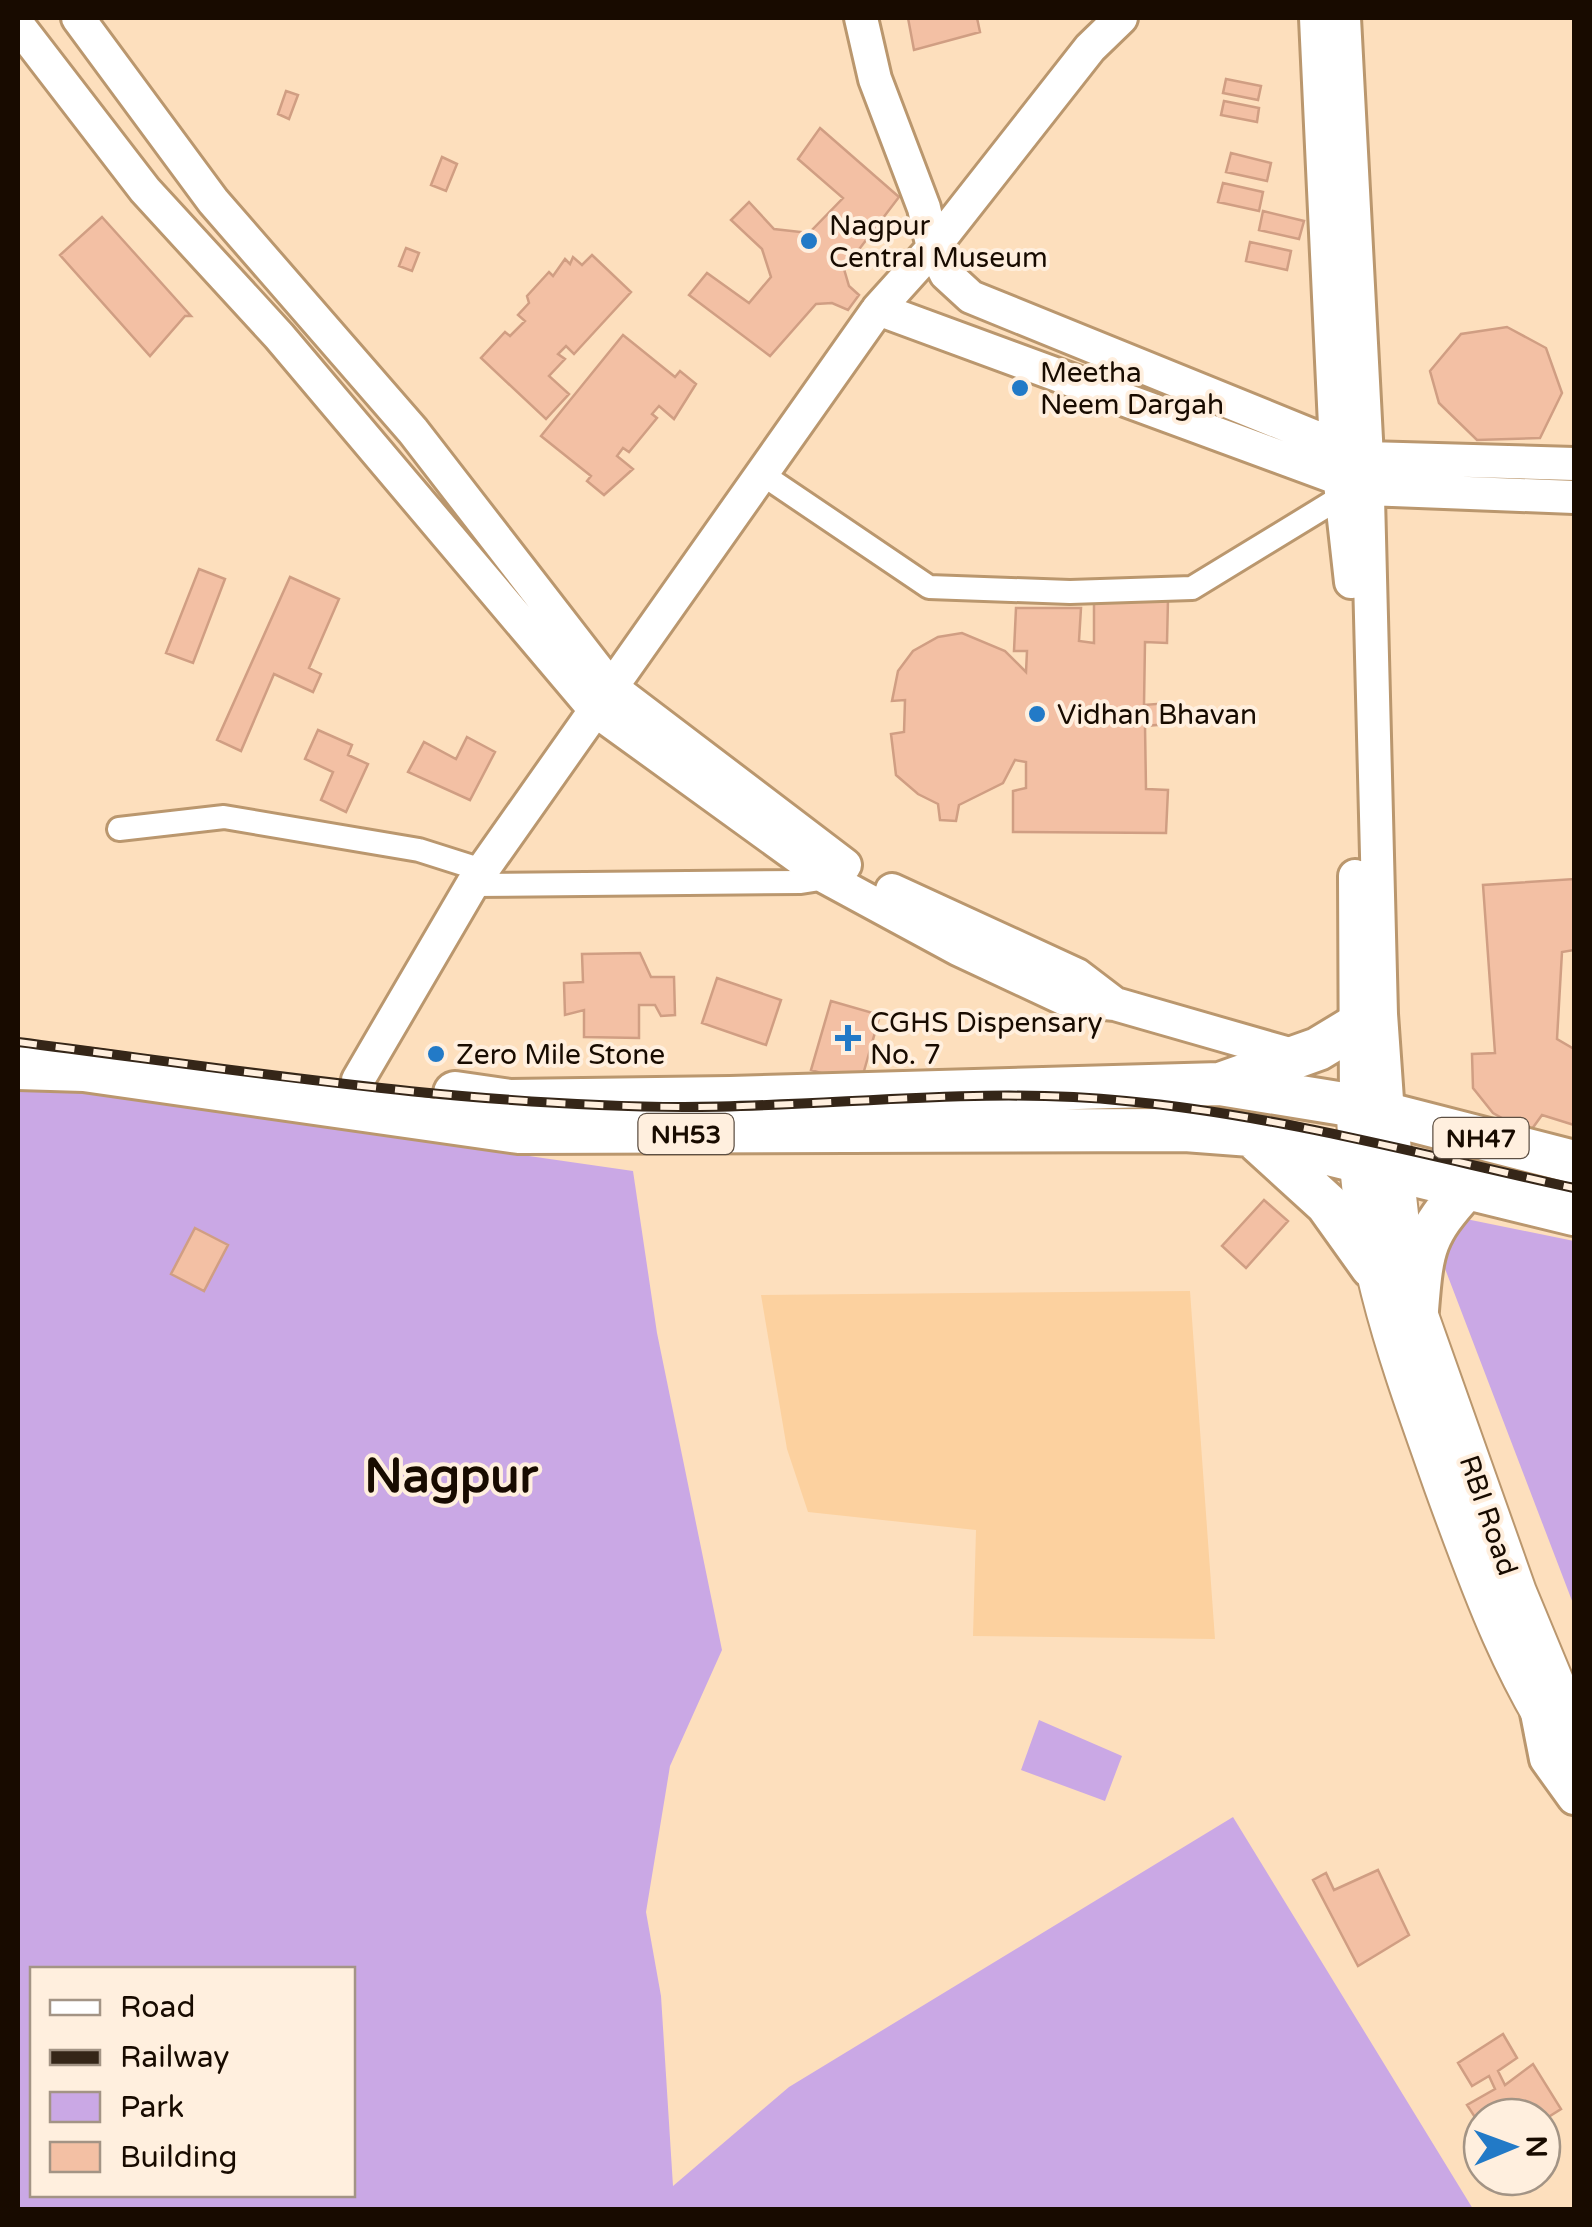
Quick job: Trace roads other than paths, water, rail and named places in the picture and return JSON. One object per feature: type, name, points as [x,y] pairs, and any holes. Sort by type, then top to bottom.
[{"type":"highway","points":[[1220,1084],[1296,1056],[1356,1026]]},
{"type":"highway","name":"NH53","points":[[18,1041],[74,1042],[510,1101],[1220,1084],[1372,1110]]},
{"type":"highway","name":"NH53","points":[[18,1068],[84,1070],[519,1132],[1185,1130],[1251,1135],[1376,1165]]},
{"type":"highway","name":"NH47","points":[[1372,1110],[1574,1162]]},
{"type":"highway","points":[[1251,1135],[1294,1169],[1327,1204],[1372,1267]]},
{"type":"highway","name":"NH47","points":[[1376,1165],[1574,1214]]},
{"type":"highway","points":[[1417,1310],[1420,1265],[1431,1226],[1466,1188]]},
{"type":"main road","points":[[1372,1110],[1376,1165],[1372,1267],[1385,1322],[1488,1610],[1537,1710],[1570,1741]]},
{"type":"main road","name":"RBI Road","points":[[1376,1165],[1417,1310],[1517,1592],[1556,1686],[1570,1741]]},
{"type":"street","points":[[78,18],[213,201],[398,414],[603,699]]},
{"type":"street","points":[[861,18],[874,79],[924,208],[933,248],[946,274],[971,297],[1350,474],[1574,464]]},
{"type":"street","points":[[358,1080],[477,877],[878,308],[933,248],[1050,97],[1121,18]]},
{"type":"street","points":[[1316,18],[1350,474],[1381,1014],[1372,1110]]},
{"type":"street","points":[[1344,18],[1356,1026],[1372,1110]]},
{"type":"street","points":[[18,26],[145,190],[603,699],[842,876],[1077,975],[1115,1004],[1296,1056]]},
{"type":"street","points":[[878,308],[1350,474],[1574,497]]},
{"type":"street","points":[[364,436],[398,414]]},
{"type":"street","points":[[762,474],[929,587],[1070,592],[1192,588],[1350,474]]},
{"type":"street","points":[[120,829],[224,817],[419,850],[477,877],[842,876]]},
{"type":"street","points":[[1537,1710],[1546,1758],[1574,1798]]},
{"type":"railway","points":[[18,1042],[350,1085],[600,1105],[739,1106],[1016,1096],[1126,1101],[1295,1126],[1574,1188]]},
{"type":"place","name":"Nagpur Central Museum","points":[[809,241]]},
{"type":"place","name":"Meetha Neem Dargah","points":[[1020,388]]},
{"type":"place","name":"Vidhan Bhavan","points":[[1037,714]]},
{"type":"place","name":"CGHS Dispensary No. 7","points":[[848,1038]]},
{"type":"place","name":"Zero Mile Stone","points":[[436,1054]]},
{"type":"district","name":"Nagpur","points":[[451,1475]]}]
